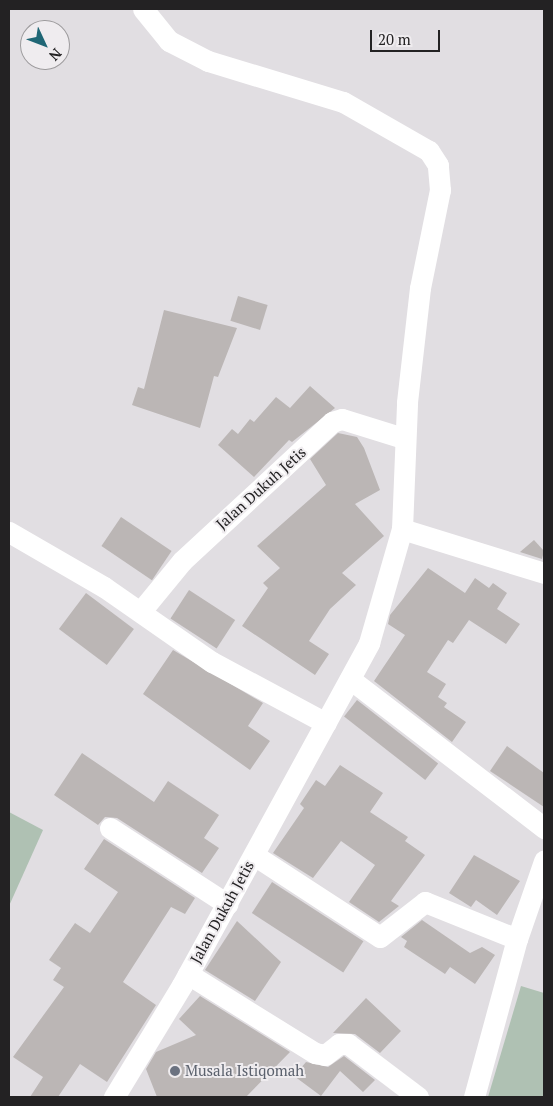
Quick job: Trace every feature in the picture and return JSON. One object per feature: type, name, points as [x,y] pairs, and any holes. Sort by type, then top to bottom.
[{"type":"street","name":"Jalan Dukuh Jetis","points":[[114,1097],[188,974],[369,643],[402,529],[403,438],[407,402],[420,288],[440,190],[438,165],[429,151],[343,102],[208,62],[169,41],[143,9]]},
{"type":"street","name":"Jalan Dukuh Jetis","points":[[142,611],[182,561],[332,422],[342,419],[403,438]]},
{"type":"street","points":[[402,529],[544,573]]},
{"type":"street","points":[[9,532],[142,611],[212,662],[326,723]]},
{"type":"street","points":[[350,680],[544,828]]},
{"type":"street","points":[[110,828],[227,904]]},
{"type":"street","points":[[254,854],[380,937],[425,902],[517,939]]},
{"type":"street","points":[[474,1097],[517,939],[544,860]]},
{"type":"street","points":[[188,974],[315,1053],[325,1055],[339,1044],[348,1044],[418,1097]]},
{"type":"green space","points":[[9,812],[43,830],[9,906]]},
{"type":"green space","points":[[521,986],[544,993],[544,1097],[488,1097]]},
{"type":"building","points":[[238,296],[268,305],[260,330],[230,321]]},
{"type":"building","points":[[164,310],[237,328],[218,377],[214,376],[200,428],[132,405],[138,387],[144,389]]},
{"type":"building","points":[[310,386],[335,408],[292,442],[289,440],[254,477],[218,445],[232,429],[238,434],[250,419],[254,422],[276,397],[290,408]]},
{"type":"building","points":[[338,433],[357,437],[364,448],[380,490],[355,504],[384,536],[342,573],[356,585],[330,609],[309,641],[329,654],[315,675],[242,626],[268,588],[263,583],[280,568],[257,546],[326,485],[310,459]]},
{"type":"building","points":[[121,517],[172,551],[152,580],[101,546]]},
{"type":"building","points":[[534,540],[544,551],[542,559],[520,552]]},
{"type":"building","points":[[428,568],[465,593],[475,578],[489,588],[493,583],[507,593],[497,609],[520,624],[506,644],[469,620],[453,643],[448,640],[427,672],[446,684],[438,697],[447,703],[444,707],[466,722],[452,742],[374,681],[405,635],[388,624],[390,615]]},
{"type":"building","points":[[189,590],[235,620],[217,648],[170,619]]},
{"type":"building","points":[[86,593],[134,629],[107,665],[59,629]]},
{"type":"building","points":[[173,650],[263,703],[248,726],[270,741],[250,770],[143,694]]},
{"type":"building","points":[[357,700],[438,763],[425,780],[344,717]]},
{"type":"building","points":[[507,746],[544,773],[544,807],[490,771]]},
{"type":"building","points":[[82,753],[154,802],[168,781],[219,815],[204,838],[219,848],[202,873],[117,818],[105,817],[98,825],[54,795]]},
{"type":"building","points":[[340,765],[383,793],[370,812],[408,837],[405,841],[425,855],[391,901],[399,906],[379,922],[349,902],[375,865],[341,841],[313,878],[273,853],[304,808],[300,804],[316,780],[325,786]]},
{"type":"building","points":[[104,839],[195,898],[185,914],[171,907],[123,982],[156,1005],[107,1082],[80,1064],[58,1097],[30,1097],[43,1077],[13,1057],[64,987],[53,980],[61,968],[49,960],[75,923],[90,933],[118,892],[84,869]]},
{"type":"building","points":[[474,855],[520,881],[497,915],[476,900],[471,907],[449,893]]},
{"type":"building","points":[[272,882],[363,941],[343,972],[252,913]]},
{"type":"building","points":[[422,920],[470,953],[482,947],[495,955],[475,984],[450,967],[445,974],[404,947],[407,941],[401,937]]},
{"type":"building","points":[[237,921],[281,962],[255,1001],[205,970]]},
{"type":"building","points":[[200,996],[290,1052],[246,1097],[157,1097],[146,1069],[156,1052],[196,1035],[179,1019]]},
{"type":"building","points":[[366,998],[401,1031],[380,1053],[355,1034],[333,1033]]},
{"type":"building","points":[[344,1056],[375,1080],[363,1092],[340,1071],[321,1096],[294,1076],[306,1062],[328,1067]]},
{"type":"place","name":"Musala Istiqomah","points":[[175,1071]]}]
